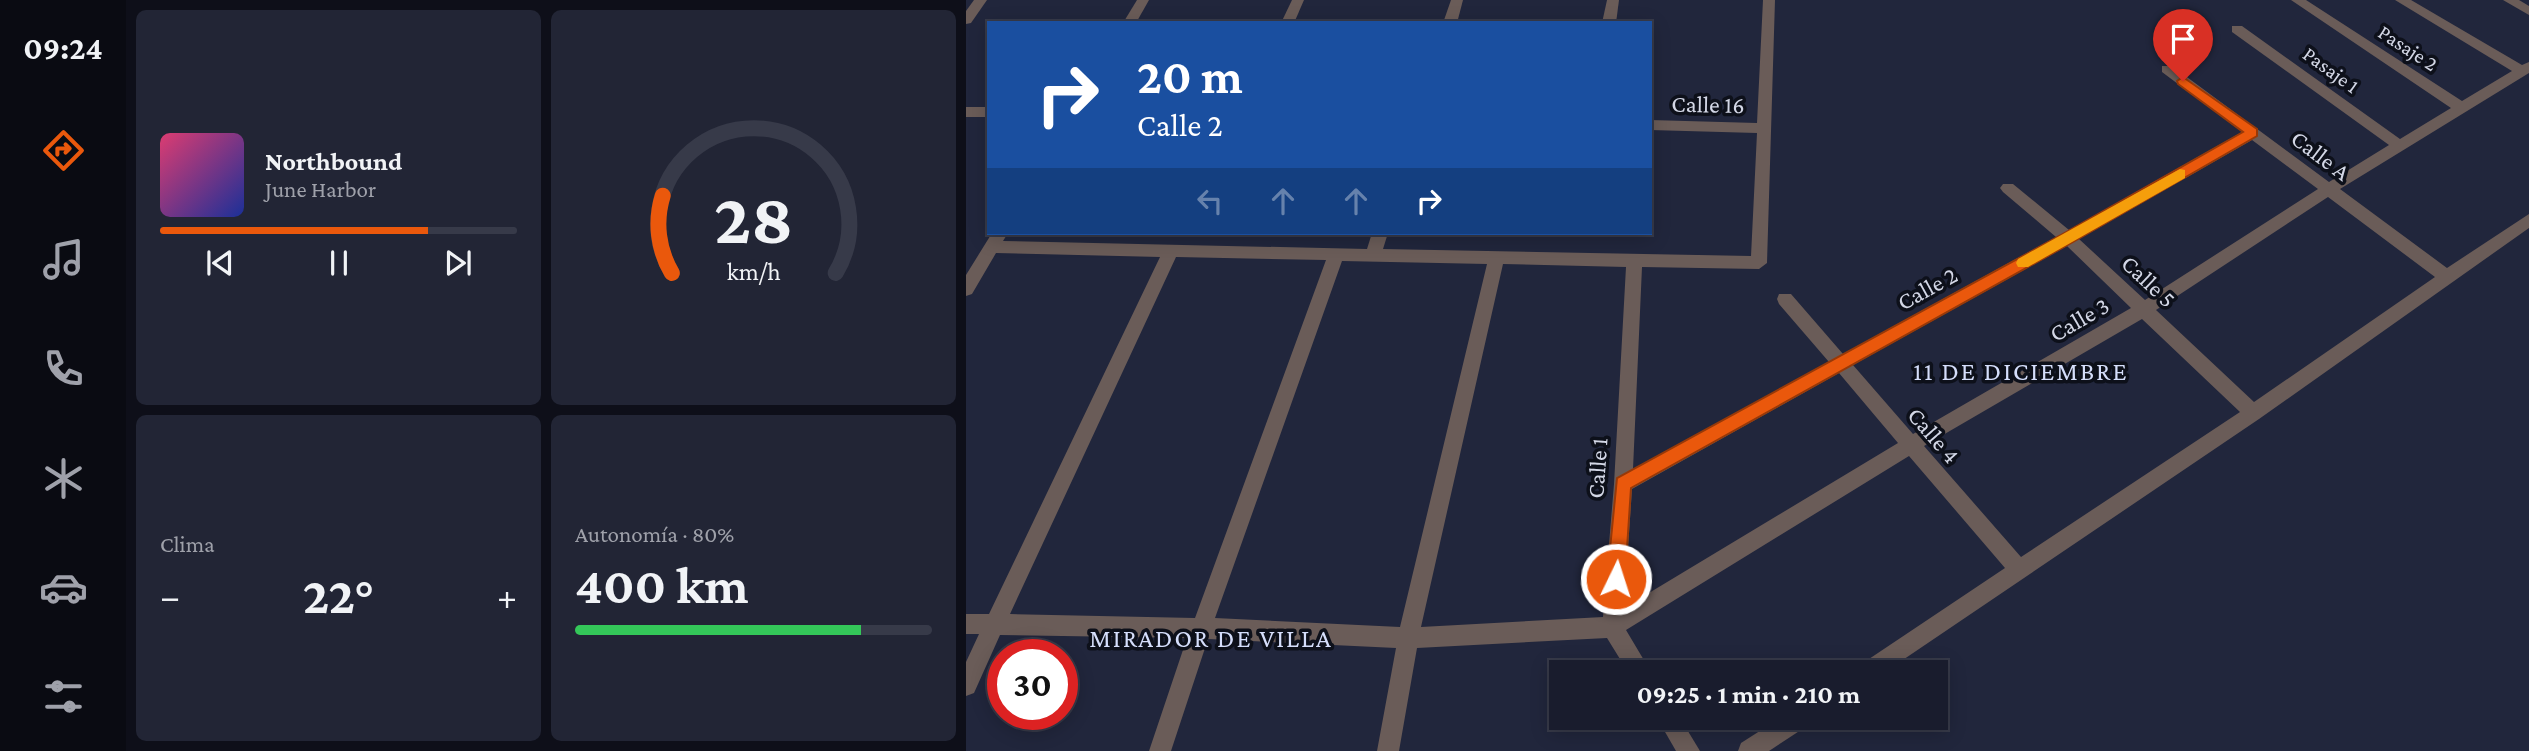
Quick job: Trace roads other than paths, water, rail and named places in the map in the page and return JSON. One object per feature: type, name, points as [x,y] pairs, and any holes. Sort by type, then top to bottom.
[{"type":"street","points":[[966,20],[981,0]]},
{"type":"street","points":[[1130,21],[1143,0]]},
{"type":"street","points":[[1288,21],[1298,0]]},
{"type":"street","points":[[1451,21],[1457,0]]},
{"type":"street","points":[[1608,21],[1613,0]]},
{"type":"street","points":[[966,289],[996,240],[1171,250],[1759,263],[1769,0]]},
{"type":"street","name":"Pasaje 2","points":[[2297,0],[2462,108]]},
{"type":"street","points":[[2401,0],[2526,69]]},
{"type":"street","points":[[2509,0],[2529,11]]},
{"type":"street","name":"Pasaje 1","points":[[2237,29],[2400,146]]},
{"type":"street","name":"Calle A","points":[[2167,69],[2446,277]]},
{"type":"street","name":"Calle 3","points":[[1612,627],[1910,445],[2143,310],[2329,189],[2526,69]]},
{"type":"street","points":[[966,112],[987,112]]},
{"type":"street","name":"Calle 16","points":[[1652,125],[1764,128]]},
{"type":"street","name":"Calle 2","points":[[1623,484],[2253,133]]},
{"type":"street","name":"Calle 5","points":[[2008,188],[2068,238],[2253,413]]},
{"type":"street","points":[[1885,660],[2253,413],[2529,220]]},
{"type":"street","points":[[1373,255],[1379,235]]},
{"type":"street","points":[[966,685],[1171,250]]},
{"type":"street","points":[[1160,751],[1201,628],[1336,254]]},
{"type":"street","points":[[1388,751],[1408,638],[1497,257]]},
{"type":"street","name":"Calle 1","points":[[1612,627],[1623,484],[1634,260]]},
{"type":"street","name":"Calle 4","points":[[1785,299],[2020,570]]},
{"type":"street","points":[[966,624],[1201,628],[1408,638],[1612,627],[1633,660]]},
{"type":"street","points":[[1676,730],[1689,751]]},
{"type":"street","points":[[1749,751],[1781,730]]},
{"type":"district","name":"11 DE DICIEMBRE","points":[[2021,371]]},
{"type":"district","name":"MIRADOR DE VILLA","points":[[1211,638]]}]
